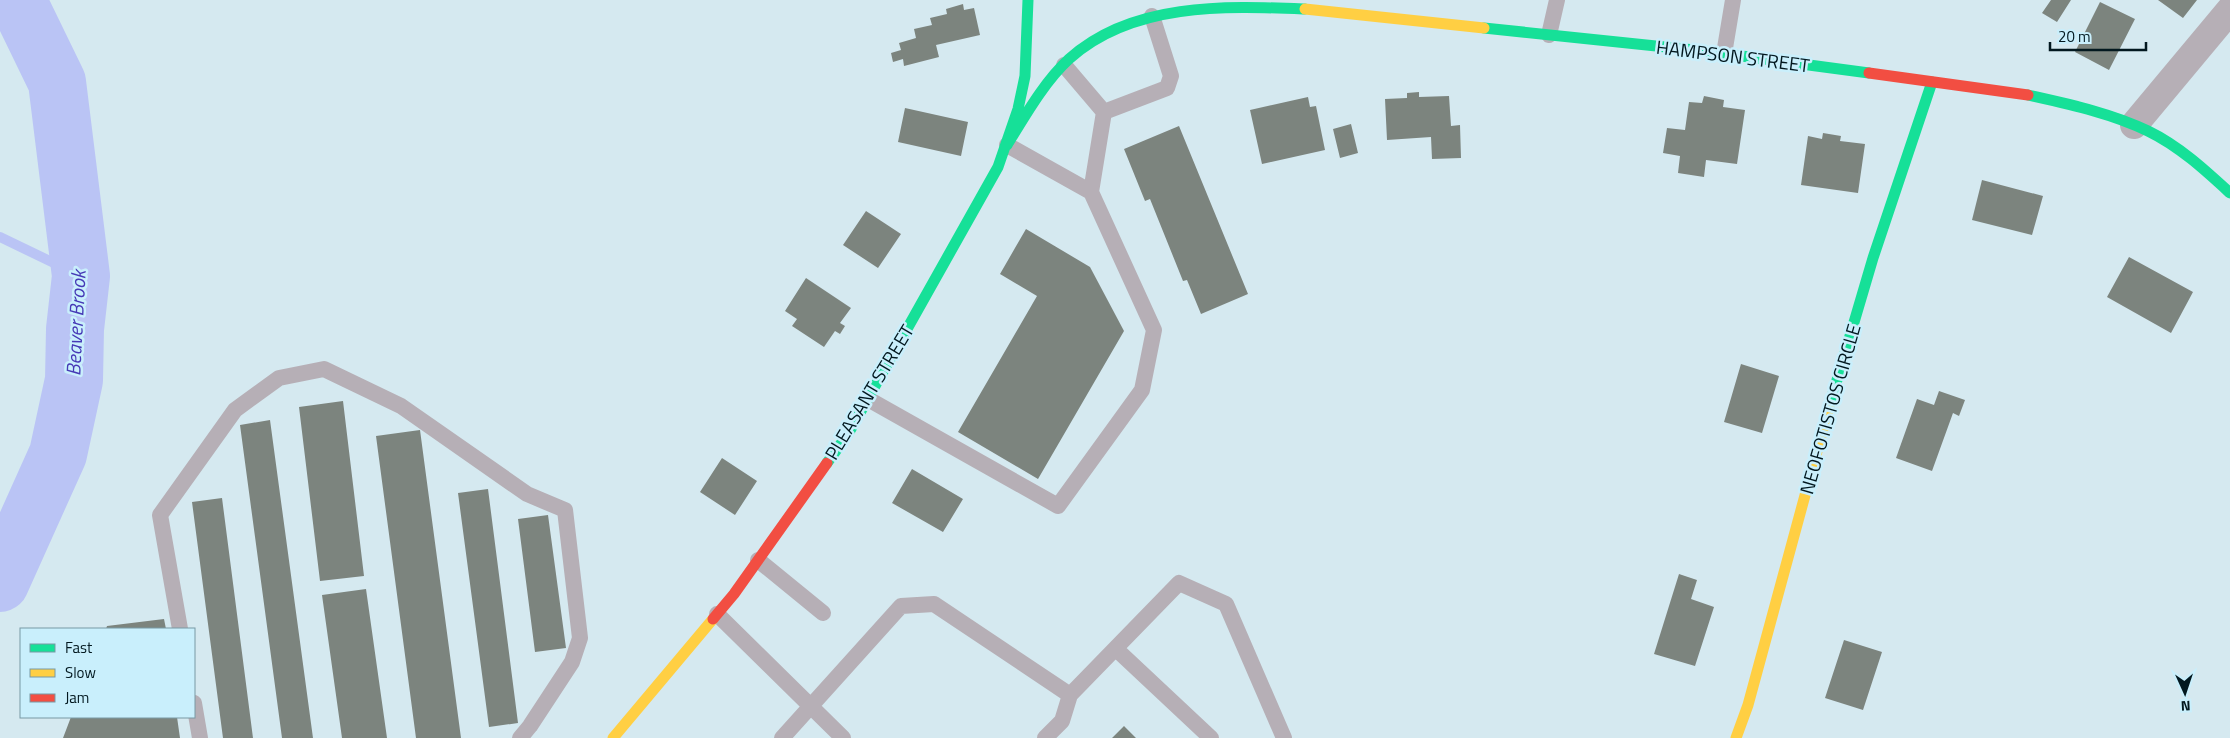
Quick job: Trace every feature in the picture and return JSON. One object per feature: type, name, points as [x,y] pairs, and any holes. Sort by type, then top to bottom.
[{"type":"street","name":"PLEASANT STREET","points":[[613,738],[717,614],[758,560],[848,434],[868,399],[998,167],[1007,145],[1018,109],[1024,76],[1028,0]]},
{"type":"street","name":"HAMPSON STREET","points":[[1171,2],[1210,9]]},
{"type":"street","name":"HAMPSON STREET","points":[[1007,145],[1041,90],[1064,65],[1096,38],[1121,25],[1152,16],[1210,9],[1287,4],[1319,10],[1724,54],[2023,94],[2068,103],[2134,125],[2165,142],[2230,193]]},
{"type":"street","points":[[2134,125],[2230,10]]},
{"type":"street","name":"NEOFOTISTOS CIRCLE","points":[[1736,738],[1748,705],[1820,440],[1873,258],[1932,82]]},
{"type":"lane","points":[[1548,35],[1557,0]]},
{"type":"lane","points":[[1724,54],[1733,0]]},
{"type":"lane","points":[[1104,112],[1167,88],[1171,76],[1152,16]]},
{"type":"lane","points":[[868,399],[1058,506],[1142,390],[1154,330],[1091,192],[1104,112],[1064,65]]},
{"type":"lane","points":[[1007,145],[1091,192]]},
{"type":"lane","points":[[180,628],[160,515],[235,410],[279,378],[324,369],[401,406],[527,494],[565,510],[580,638],[572,662],[520,738]]},
{"type":"lane","points":[[758,560],[823,613]]},
{"type":"lane","points":[[1046,738],[1062,721],[1070,695],[1179,583],[1226,604],[1284,738]]},
{"type":"lane","points":[[782,738],[901,606],[934,604],[1070,695]]},
{"type":"lane","points":[[717,614],[843,738]]},
{"type":"lane","points":[[1116,649],[1212,738]]},
{"type":"lane","points":[[195,708],[200,738]]},
{"type":"building","points":[[2051,0],[2071,0],[2057,22],[2042,13]]},
{"type":"building","points":[[2158,0],[2197,0],[2183,18]]},
{"type":"building","points":[[2100,2],[2135,19],[2109,70],[2075,52]]},
{"type":"building","points":[[963,4],[964,10],[974,8],[980,35],[936,45],[939,57],[904,66],[903,59],[893,62],[891,53],[901,50],[899,43],[916,38],[914,29],[932,25],[930,18],[947,14],[946,9]]},
{"type":"building","points":[[1419,92],[1419,97],[1449,96],[1451,126],[1460,125],[1461,158],[1432,159],[1431,137],[1387,140],[1385,99],[1407,98],[1407,93]]},
{"type":"building","points":[[1704,96],[1724,100],[1723,107],[1745,110],[1737,164],[1706,160],[1704,177],[1678,173],[1680,156],[1663,153],[1667,128],[1685,130],[1689,102],[1702,103]]},
{"type":"building","points":[[1308,97],[1310,107],[1316,106],[1325,150],[1262,164],[1250,110]]},
{"type":"building","points":[[905,108],[968,122],[961,156],[898,142]]},
{"type":"building","points":[[1351,124],[1358,153],[1340,158],[1333,129]]},
{"type":"building","points":[[1179,126],[1248,294],[1201,314],[1187,280],[1183,281],[1150,199],[1145,201],[1124,149]]},
{"type":"building","points":[[1823,133],[1841,136],[1840,141],[1865,144],[1858,193],[1801,185],[1808,136],[1822,139]]},
{"type":"building","points":[[1982,180],[2043,196],[2032,235],[1972,220]]},
{"type":"building","points":[[866,211],[901,234],[878,268],[843,245]]},
{"type":"building","points":[[1026,229],[1090,267],[1124,331],[1038,479],[958,432],[1037,296],[1000,274]]},
{"type":"building","points":[[2129,257],[2193,292],[2171,333],[2107,297]]},
{"type":"building","points":[[806,278],[851,308],[840,323],[845,326],[840,334],[835,331],[824,347],[792,326],[797,319],[785,311]]},
{"type":"building","points":[[1741,364],[1779,376],[1762,433],[1724,422]]},
{"type":"building","points":[[1939,391],[1965,400],[1959,416],[1953,413],[1932,471],[1896,458],[1917,399],[1934,405]]},
{"type":"building","points":[[343,401],[364,576],[320,581],[299,407]]},
{"type":"building","points":[[270,420],[313,738],[282,738],[240,425]]},
{"type":"building","points":[[420,430],[461,738],[416,738],[376,436]]},
{"type":"building","points":[[722,458],[757,481],[735,515],[700,492]]},
{"type":"building","points":[[912,469],[963,499],[943,532],[892,503]]},
{"type":"building","points":[[488,489],[518,723],[489,727],[458,493]]},
{"type":"building","points":[[222,498],[253,738],[223,738],[192,502]]},
{"type":"building","points":[[548,515],[566,648],[535,652],[518,519]]},
{"type":"building","points":[[1679,574],[1697,580],[1691,599],[1714,607],[1695,666],[1654,654]]},
{"type":"building","points":[[366,589],[387,738],[342,738],[322,595]]},
{"type":"building","points":[[164,619],[166,628],[106,628],[107,626]]},
{"type":"building","points":[[1844,640],[1882,652],[1863,710],[1825,698]]},
{"type":"building","points":[[71,718],[177,718],[180,738],[63,738]]},
{"type":"building","points":[[1124,726],[1136,738],[1112,738]]},
{"type":"waterway","name":"Beaver Brook","points":[[0,583],[58,454],[74,380],[75,329],[81,276],[57,82],[22,10],[14,0]]},
{"type":"waterway","points":[[0,237],[81,276]]},
{"type":"traffic: fast","points":[[827,463],[848,434],[998,167],[1018,109],[1025,76],[1028,0]]},
{"type":"traffic: fast","points":[[1007,145],[1035,100],[1060,68],[1094,40],[1121,27],[1151,17],[1212,8],[1305,9]]},
{"type":"traffic: fast","points":[[1484,28],[1704,51],[1869,73]]},
{"type":"traffic: fast","points":[[1829,407],[1873,258],[1932,82]]},
{"type":"traffic: fast","points":[[2028,95],[2104,114],[2148,131],[2181,151],[2230,193]]},
{"type":"traffic: slow","points":[[1305,9],[1484,28]]},
{"type":"traffic: slow","points":[[1736,738],[1748,705],[1829,407]]},
{"type":"traffic: slow","points":[[613,738],[713,619]]},
{"type":"traffic: jam","points":[[1869,73],[2028,95]]},
{"type":"traffic: jam","points":[[713,619],[734,594],[827,463]]}]
